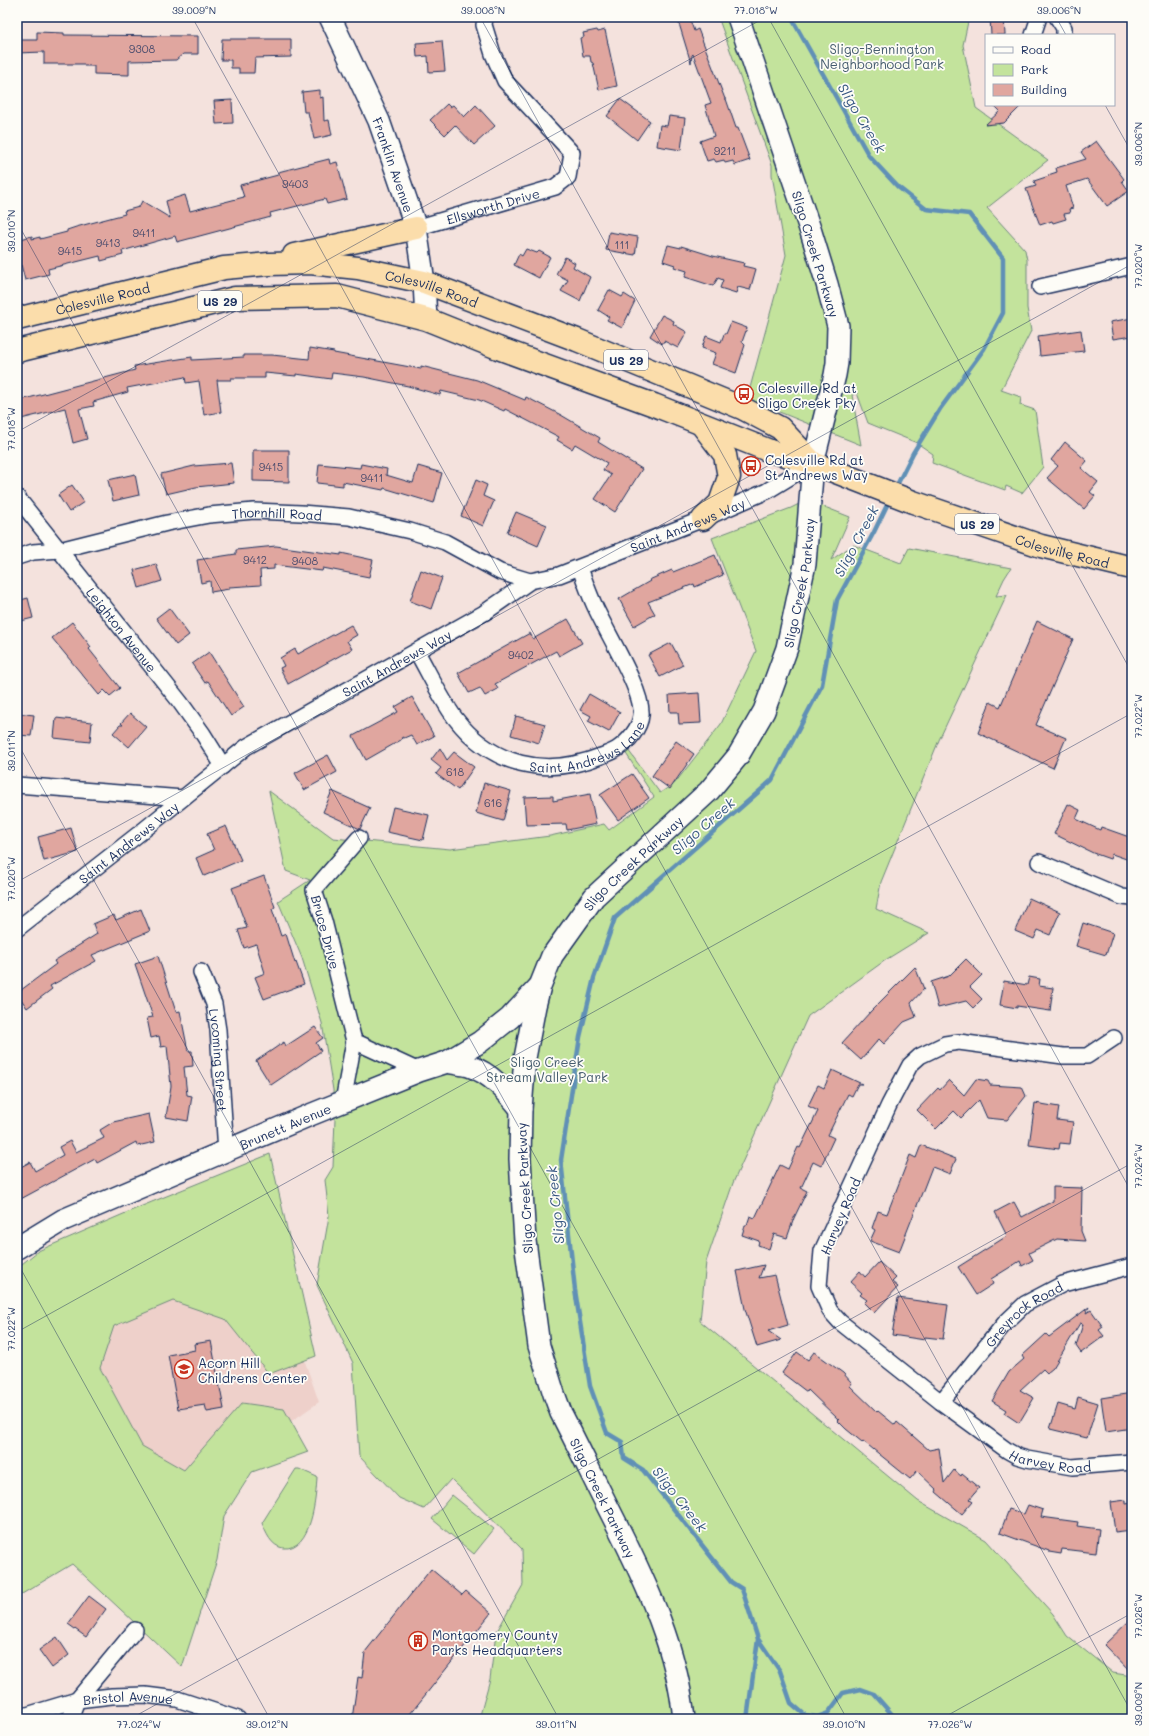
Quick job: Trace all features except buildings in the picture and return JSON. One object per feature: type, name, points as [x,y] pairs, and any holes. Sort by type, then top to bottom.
[{"type":"highway","points":[[270,264],[300,253],[416,228]]},
{"type":"highway","name":"Colesville Road","points":[[17,319],[224,268],[310,262],[358,268],[424,282],[577,340],[742,408],[780,428],[813,463]]},
{"type":"highway","name":"Colesville Road","points":[[17,351],[235,298],[337,296],[426,319],[498,348],[770,451],[813,463],[913,502],[1041,546],[1132,568]]},
{"type":"highway","points":[[701,424],[726,455],[730,477],[720,504],[703,519]]},
{"type":"street","name":"Ellsworth Drive","points":[[416,228],[555,187],[568,177],[572,152],[505,81],[493,54],[484,25],[485,17]]},
{"type":"street","name":"Sligo Creek Parkway","points":[[684,1719],[672,1652],[662,1622],[648,1587],[561,1413],[539,1346],[525,1241],[520,1159],[521,1109],[529,1033],[540,986],[552,956],[594,897],[709,791],[738,756],[764,711],[787,648],[803,572],[813,463],[836,374],[838,363],[838,326],[811,232],[738,17]]},
{"type":"street","points":[[1033,34],[1039,17]]},
{"type":"street","points":[[1057,17],[1064,28],[1064,34]]},
{"type":"street","name":"Franklin Avenue","points":[[330,18],[379,121],[416,228],[424,282],[426,319]]},
{"type":"street","points":[[1040,287],[1132,266]]},
{"type":"street","name":"Saint Andrews Way","points":[[17,929],[246,747],[484,613],[530,581],[559,575],[580,568],[703,519],[767,491],[813,463]]},
{"type":"street","name":"Leighton Avenue","points":[[17,497],[180,702],[203,734],[223,766]]},
{"type":"street","name":"Thornhill Road","points":[[17,557],[33,552],[59,550],[167,523],[209,515],[254,511],[301,512],[349,516],[410,531],[445,542],[500,572],[530,581]]},
{"type":"street","name":"Saint Andrews Lane","points":[[417,652],[455,717],[473,737],[497,755],[528,766],[556,767],[590,760],[617,749],[635,732],[641,715],[637,691],[593,602],[580,568]]},
{"type":"street","points":[[17,784],[183,798]]},
{"type":"street","name":"Bruce Drive","points":[[343,1102],[354,1041],[324,921],[314,890],[359,838]]},
{"type":"street","points":[[1039,862],[1122,897],[1132,898]]},
{"type":"street","name":"Lycoming Street","points":[[201,972],[214,1004],[218,1030],[226,1152]]},
{"type":"street","name":"Brunett Avenue","points":[[17,1248],[64,1220],[343,1102],[419,1071],[447,1062],[480,1042],[510,1018],[540,986]]},
{"type":"street","name":"Harvey Road","points":[[1114,1038],[1087,1056],[1063,1056],[959,1042],[945,1044],[920,1056],[910,1065],[888,1105],[822,1251],[819,1286],[830,1310],[840,1322],[941,1402],[1008,1451],[1027,1459],[1072,1466],[1132,1462]]},
{"type":"street","points":[[354,1041],[419,1071]]},
{"type":"street","points":[[447,1062],[469,1066],[490,1077],[508,1093],[521,1109]]},
{"type":"street","name":"Greyrock Road","points":[[941,1402],[1005,1323],[1025,1304],[1063,1284],[1132,1266]]},
{"type":"street","points":[[70,1719],[77,1700],[135,1630]]},
{"type":"street","name":"Bristol Avenue","points":[[17,1718],[77,1700],[112,1696],[145,1695],[177,1699],[238,1719]]},
{"type":"shaded area","name":"Acorn Hill Childrens Center","points":[[265,1247],[319,1402],[158,1514],[69,1418],[113,1284]]},
{"type":"green space","name":"Sligo-Bennington Neighborhood Park","points":[[718,17],[969,17],[963,45],[976,108],[1048,160],[987,208],[1025,250],[1027,260],[1027,308],[1031,331],[1001,390],[1021,397],[1020,405],[1035,410],[1043,467],[1022,493],[1006,486],[1005,490],[932,463],[933,454],[917,443],[868,423],[857,393],[852,395],[861,445],[747,399],[786,255],[772,175],[772,165]]},
{"type":"green space","name":"Sligo Creek Stream Valley Park","points":[[807,500],[850,517],[831,560],[853,545],[901,563],[909,548],[1011,568],[996,596],[1007,595],[939,740],[881,882],[876,909],[929,933],[887,959],[808,1016],[733,1183],[706,1262],[700,1321],[918,1501],[986,1540],[1053,1614],[1067,1636],[1113,1673],[1132,1676],[1132,1719],[479,1719],[490,1679],[496,1633],[523,1585],[522,1549],[451,1479],[424,1509],[399,1498],[359,1456],[353,1363],[317,1285],[329,1216],[325,1180],[333,1167],[335,1119],[333,1090],[322,1023],[302,958],[278,901],[310,880],[286,871],[269,791],[333,838],[450,849],[550,836],[604,824],[609,830],[654,797],[625,752],[628,750],[660,793],[675,783],[721,724],[756,651],[712,538],[791,508]]},
{"type":"green space","points":[[270,1154],[316,1356],[269,1374],[225,1319],[173,1301],[114,1326],[100,1368],[142,1446],[184,1470],[242,1403],[284,1409],[308,1452],[252,1472],[224,1516],[217,1560],[182,1667],[72,1564],[17,1597],[17,1268],[38,1251],[142,1206]]},
{"type":"green space","points":[[296,1469],[317,1477],[315,1497],[306,1532],[300,1541],[293,1547],[283,1548],[272,1542],[262,1523]]},
{"type":"green space","points":[[452,1495],[494,1529],[474,1554],[432,1519]]},
{"type":"waterway","name":"Sligo Creek","points":[[791,17],[869,156],[898,187],[926,209],[969,214],[1003,258],[1003,313],[984,349],[940,409],[913,453],[895,489]]},
{"type":"waterway","name":"Sligo Creek","points":[[747,1719],[758,1639],[742,1589],[731,1582],[643,1470],[624,1458],[622,1442],[607,1433],[590,1386],[575,1290],[561,1160],[580,1037],[594,978],[615,918],[772,780],[822,685],[837,600],[890,499]]},
{"type":"waterway","points":[[758,1639],[780,1671],[791,1703],[805,1715],[817,1717],[828,1713],[843,1693],[860,1689],[874,1694],[896,1719]]},
{"type":"place","name":"Colesville Rd at Sligo Creek Pky","points":[[744,394]]},
{"type":"place","name":"Colesville Rd at St Andrews Way","points":[[751,466]]},
{"type":"place","name":"Acorn Hill Childrens Center","points":[[184,1369]]},
{"type":"place","name":"Montgomery County Parks Headquarters","points":[[418,1641]]}]
